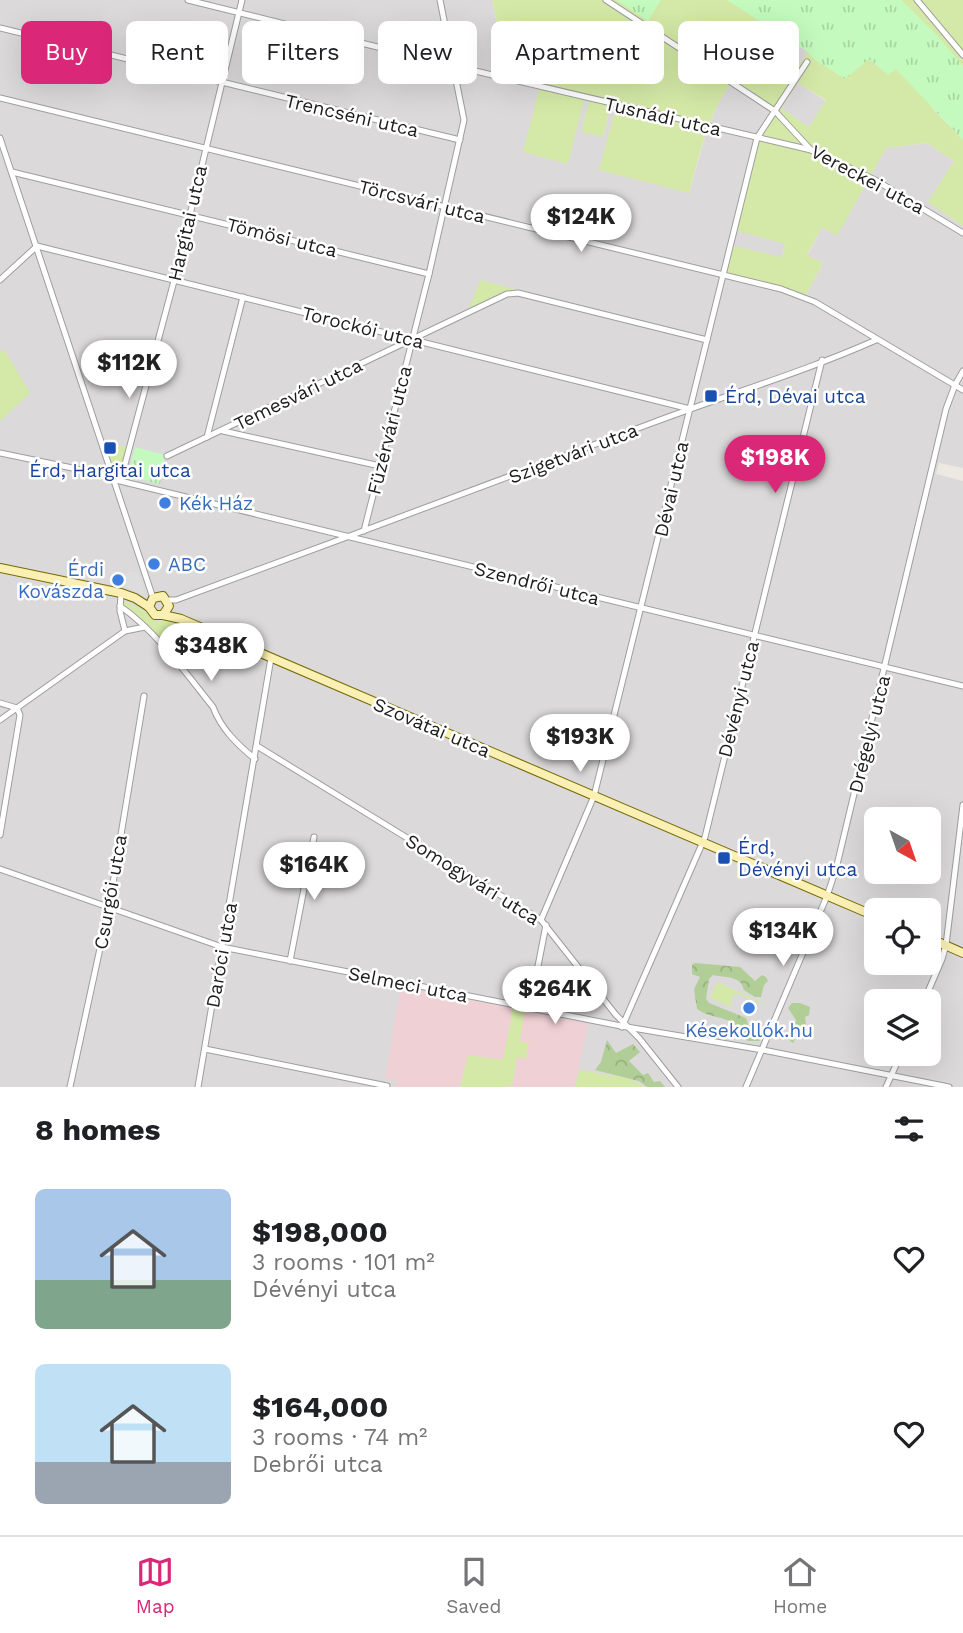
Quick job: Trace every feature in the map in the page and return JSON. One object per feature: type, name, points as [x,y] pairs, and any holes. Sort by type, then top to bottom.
[{"type":"street","name":"Tusnádi utca","points":[[188,0],[378,47]]},
{"type":"street","name":"Hargitai utca","points":[[228,56],[242,0]]},
{"type":"street","name":"Füzérvári utca","points":[[440,0],[444,21]]},
{"type":"street","name":"Vereckei utca","points":[[606,0],[775,111],[811,150],[877,181],[963,233]]},
{"type":"street","points":[[917,0],[963,55]]},
{"type":"street","name":"Trencséni utca","points":[[0,28],[126,59]]},
{"type":"street","name":"Dévai utca","points":[[530,1007],[543,922],[594,796],[757,138],[807,62]]},
{"type":"street","name":"Tusnádi utca","points":[[477,71],[811,150]]},
{"type":"street","name":"Hargitai utca","points":[[121,479],[174,281],[221,84]]},
{"type":"street","name":"Trencséni utca","points":[[225,84],[460,141]]},
{"type":"street","name":"Füzérvári utca","points":[[364,531],[460,141],[464,116],[458,84]]},
{"type":"street","name":"Törcsvári utca","points":[[0,98],[802,296],[876,340]]},
{"type":"street","points":[[0,138],[152,598],[155,615],[169,606],[163,596],[152,598],[135,598],[0,568]]},
{"type":"street","name":"Tömösi utca","points":[[12,172],[429,274]]},
{"type":"street","points":[[0,280],[37,246]]},
{"type":"street","name":"Torockói utca","points":[[37,246],[690,409]]},
{"type":"street","name":"Temesvári utca","points":[[167,456],[502,296],[518,293],[707,341]]},
{"type":"street","points":[[208,437],[243,297]]},
{"type":"street","points":[[876,340],[963,390]]},
{"type":"street","name":"Szigetvári utca","points":[[169,606],[876,340]]},
{"type":"street","name":"Dévényi utca","points":[[625,1026],[703,842],[822,360]]},
{"type":"street","name":"Drégelyi utca","points":[[746,1087],[827,896],[886,666],[946,409],[963,371]]},
{"type":"street","points":[[222,430],[380,466]]},
{"type":"street","name":"Szendrői utca","points":[[0,453],[106,475],[642,609],[963,685]]},
{"type":"street","points":[[121,593],[120,606],[125,631]]},
{"type":"street","points":[[120,606],[145,627],[213,707],[216,716],[232,737],[255,759]]},
{"type":"street","name":"Szovátai utca","points":[[169,606],[181,619],[864,911]]},
{"type":"street","points":[[0,720],[117,636],[125,631],[145,627]]},
{"type":"street","name":"Daróci utca","points":[[198,1087],[271,658]]},
{"type":"street","name":"Csurgói utca","points":[[70,1087],[109,907],[144,696]]},
{"type":"street","points":[[0,703],[17,708]]},
{"type":"street","points":[[0,835],[20,715],[17,708]]},
{"type":"street","name":"Somogyvári utca","points":[[257,746],[543,922],[625,1026],[678,1087]]},
{"type":"street","points":[[929,989],[946,945],[963,805]]},
{"type":"street","points":[[290,961],[314,837]]},
{"type":"street","name":"Selmeci utca","points":[[0,869],[222,947],[625,1026],[763,1049],[949,1087]]},
{"type":"street","points":[[941,943],[963,953]]},
{"type":"street","points":[[205,1049],[387,1086]]},
{"type":"street","points":[[886,1087],[895,1066]]},
{"type":"shaded area","points":[[0,0],[492,0],[496,21],[491,21],[491,84],[530,84],[589,101],[603,137],[611,105],[616,107],[689,193],[706,133],[720,99],[730,85],[776,115],[759,142],[785,244],[782,258],[806,295],[823,263],[807,256],[822,227],[837,235],[886,148],[927,143],[954,161],[929,202],[963,226],[963,468],[939,463],[936,474],[963,481],[963,1087],[0,1087]]},
{"type":"shaded area","points":[[799,46],[808,52],[799,63]]},
{"type":"shaded area","points":[[799,84],[826,101],[809,127],[781,108]]},
{"type":"shaded area","points":[[129,572],[138,572],[145,593],[141,594],[120,584],[122,576]]},
{"type":"shaded area","points":[[401,986],[588,1023],[575,1087],[395,1087],[397,1080],[385,1078]]},
{"type":"green space","points":[[492,0],[860,0],[933,109],[963,140],[963,226],[928,202],[954,161],[927,143],[886,148],[837,236],[822,227],[807,255],[823,263],[806,295],[726,275],[734,246],[782,257],[785,244],[737,231],[759,142],[775,115],[730,85],[715,110],[689,193],[599,170],[616,107],[611,106],[603,137],[581,132],[589,101],[584,100],[568,164],[523,152],[540,86],[532,84],[664,84],[664,21],[496,21]]},
{"type":"green space","points":[[617,0],[661,0],[648,21]]},
{"type":"green space","points":[[727,0],[901,0],[936,34],[963,66],[963,140],[896,69],[888,75],[869,59],[845,79],[799,46],[799,21],[760,21]]},
{"type":"green space","points":[[895,0],[963,0],[963,79]]},
{"type":"green space","points":[[480,280],[515,289],[514,292],[499,295],[469,309]]},
{"type":"green space","points":[[4,349],[30,393],[0,421],[0,352]]},
{"type":"green space","points":[[106,444],[127,447],[119,473],[114,471]]},
{"type":"green space","points":[[135,447],[165,455],[160,484],[128,476]]},
{"type":"green space","points":[[124,601],[143,610],[154,621],[169,620],[178,625],[169,633],[166,645],[137,615],[124,606]]},
{"type":"green space","points":[[695,963],[740,967],[755,981],[762,975],[766,977],[768,981],[761,997],[755,997],[744,990],[736,979],[713,975],[709,979],[706,999],[709,1003],[746,1018],[751,1033],[758,1036],[760,1041],[748,1041],[730,1021],[697,1009],[694,989],[700,977],[692,974],[692,965]]},
{"type":"green space","points":[[717,982],[775,1008],[735,993],[730,1003],[734,1008],[710,998]]},
{"type":"green space","points":[[792,1003],[810,1007],[809,1015],[805,1017],[806,1024],[795,1035],[794,1043],[790,1041],[796,1020],[788,1008]]},
{"type":"green space","points":[[513,1008],[525,1010],[520,1041],[529,1043],[526,1059],[517,1057],[512,1087],[460,1087],[468,1055],[503,1060]]},
{"type":"green space","points":[[607,1040],[616,1053],[633,1044],[640,1052],[629,1061],[643,1075],[648,1073],[654,1082],[660,1081],[665,1087],[647,1087],[639,1081],[595,1070],[601,1062]]},
{"type":"green space","points":[[579,1070],[627,1078],[645,1087],[575,1087]]},
{"type":"place","name":"Érd, Dévai utca","points":[[711,396]]},
{"type":"place","name":"Érd, Hargitai utca","points":[[110,448]]},
{"type":"place","name":"Kék Ház","points":[[165,503]]},
{"type":"place","name":"ABC","points":[[154,564]]},
{"type":"place","name":"Érdi Kovászda","points":[[118,580]]},
{"type":"place","name":"Érd, Dévényi utca","points":[[724,858]]},
{"type":"place","name":"Késekollók.hu","points":[[749,1008]]}]
